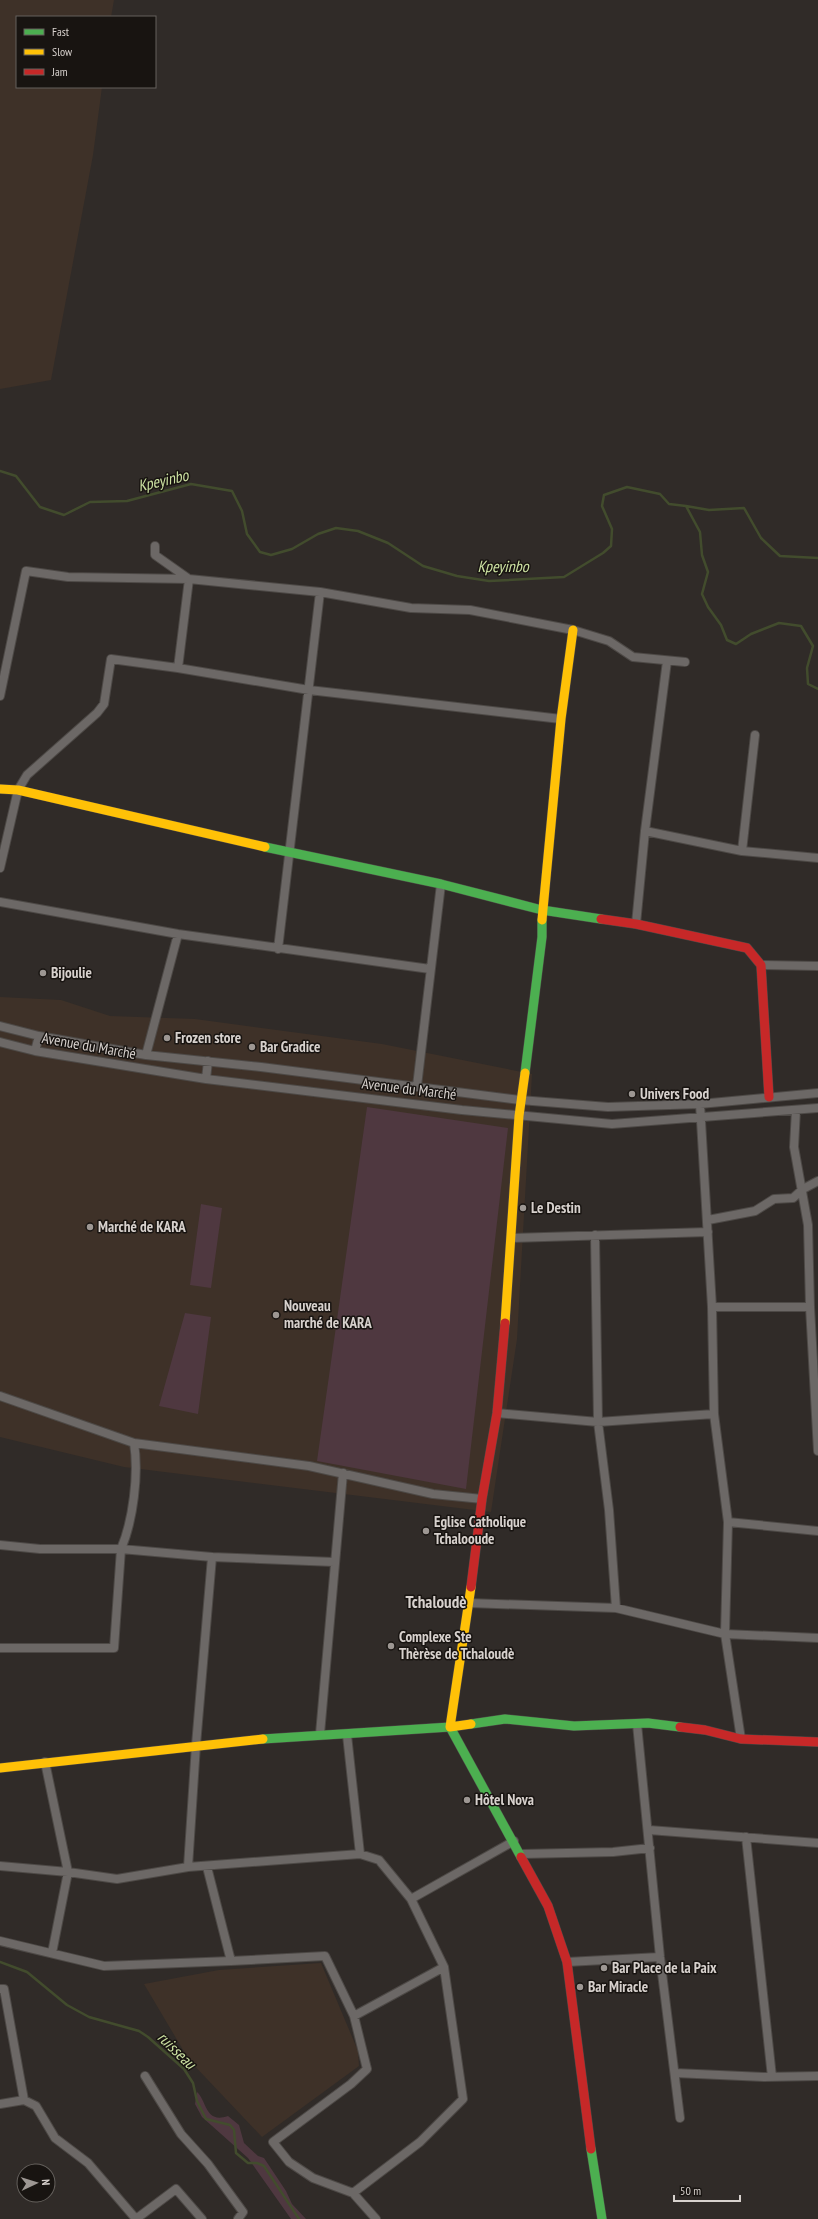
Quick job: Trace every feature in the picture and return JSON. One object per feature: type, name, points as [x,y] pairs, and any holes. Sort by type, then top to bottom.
[{"type":"street","points":[[155,546],[155,555],[189,579]]},
{"type":"street","points":[[0,696],[26,571],[68,577],[189,579],[320,592],[411,608],[470,610],[573,630],[609,641],[633,658],[685,662]]},
{"type":"street","points":[[178,668],[189,579]]},
{"type":"street","points":[[278,949],[320,592]]},
{"type":"street","points":[[573,630],[561,719],[542,910],[542,937],[520,1100],[512,1238],[498,1413],[482,1499],[469,1603],[450,1727],[514,1841],[548,1906],[567,1962],[584,2106],[602,2219]]},
{"type":"street","points":[[0,868],[18,790],[27,775],[98,713],[104,704],[111,659],[178,668],[309,690],[561,719]]},
{"type":"street","points":[[636,924],[645,831],[667,661]]},
{"type":"street","points":[[742,851],[755,735]]},
{"type":"street","points":[[0,789],[18,790],[289,852],[441,884],[542,910],[636,924],[747,948],[761,965],[769,1097]]},
{"type":"street","points":[[645,831],[742,851],[818,858]]},
{"type":"street","points":[[417,1086],[441,884]]},
{"type":"street","points":[[0,902],[178,934],[430,969]]},
{"type":"street","points":[[146,1055],[178,934]]},
{"type":"street","points":[[761,965],[818,966]]},
{"type":"street","name":"Avenue du Marché","points":[[0,1026],[39,1036],[146,1055],[417,1086],[520,1100],[608,1107],[700,1104],[818,1093]]},
{"type":"street","points":[[35,1051],[39,1036]]},
{"type":"street","name":"Avenue du Marché","points":[[0,1042],[35,1051],[206,1079],[519,1116],[612,1124],[818,1108]]},
{"type":"street","points":[[206,1079],[208,1061]]},
{"type":"street","points":[[700,1104],[712,1307],[714,1414],[728,1522],[725,1634],[741,1739]]},
{"type":"street","points":[[796,1110],[794,1147],[803,1189],[808,1225],[810,1307],[818,1451]]},
{"type":"street","points":[[708,1220],[755,1211],[774,1199],[793,1198],[803,1189],[818,1182]]},
{"type":"street","points":[[512,1238],[708,1232]]},
{"type":"street","points":[[595,1235],[598,1422],[609,1510],[616,1608]]},
{"type":"street","points":[[712,1307],[810,1307]]},
{"type":"street","points":[[0,1396],[134,1443],[310,1466],[433,1494],[482,1499]]},
{"type":"street","points":[[498,1413],[598,1422],[714,1414]]},
{"type":"street","points":[[0,1648],[114,1648],[121,1549],[128,1532],[136,1457],[134,1443]]},
{"type":"street","points":[[320,1734],[343,1473]]},
{"type":"street","points":[[728,1522],[818,1531]]},
{"type":"street","points":[[0,1546],[40,1549],[121,1549],[212,1557],[334,1562]]},
{"type":"street","points":[[188,1868],[196,1745],[212,1557]]},
{"type":"street","points":[[469,1603],[616,1608],[725,1634],[818,1638]]},
{"type":"street","points":[[0,1768],[196,1745],[320,1734],[347,1735],[450,1727],[505,1719],[574,1726],[638,1724],[705,1730],[741,1739],[818,1742]]},
{"type":"street","points":[[638,1724],[660,1957],[680,2118]]},
{"type":"street","points":[[347,1735],[360,1854]]},
{"type":"street","points":[[45,1762],[68,1872],[52,1953]]},
{"type":"street","points":[[649,1830],[818,1843]]},
{"type":"street","points":[[746,1837],[772,2077]]},
{"type":"street","points":[[411,1899],[514,1841]]},
{"type":"street","points":[[521,1854],[613,1852],[650,1848]]},
{"type":"street","points":[[0,1866],[68,1872],[117,1879],[188,1868],[207,1868],[360,1854],[379,1860],[411,1899],[444,1967],[463,2099],[420,2142],[353,2193]]},
{"type":"street","points":[[207,1868],[231,1961]]},
{"type":"street","points":[[0,1941],[104,1966],[325,1956],[354,2016],[368,2070],[273,2142],[289,2162],[313,2178],[353,2193],[376,2219]]},
{"type":"street","points":[[567,1962],[660,1957]]},
{"type":"street","points":[[354,2016],[444,1967]]},
{"type":"street","points":[[0,1989],[4,1989],[24,2100]]},
{"type":"street","points":[[675,2073],[772,2077],[818,2076]]},
{"type":"street","points":[[145,2076],[181,2134],[208,2164],[243,2212],[238,2219]]},
{"type":"street","points":[[0,2104],[24,2100],[36,2106],[55,2138],[88,2163],[136,2219],[176,2189],[202,2219]]},
{"type":"shaded area","points":[[0,0],[114,0],[111,16],[16,16],[16,88],[102,88],[93,155],[51,380],[0,389]]},
{"type":"shaded area","name":"Nouveau marché de KARA","points":[[0,997],[61,1000],[110,1016],[195,1019],[382,1044],[532,1074],[517,1339],[491,1512],[124,1467],[0,1437]]},
{"type":"shaded area","points":[[367,1107],[508,1128],[466,1489],[317,1461]]},
{"type":"shaded area","points":[[201,1204],[222,1208],[211,1288],[190,1285]]},
{"type":"shaded area","points":[[185,1313],[211,1317],[198,1414],[159,1406]]},
{"type":"shaded area","points":[[321,1963],[358,2051],[359,2066],[262,2137],[189,2060],[144,1984],[219,1970]]},
{"type":"shaded area","points":[[197,2092],[211,2114],[220,2118],[228,2116],[239,2125],[244,2143],[258,2156],[264,2158],[286,2191],[292,2204],[306,2219],[291,2219],[248,2158],[202,2117],[195,2104]]},
{"type":"waterway","name":"Kpeyinbo","points":[[0,471],[16,476],[40,507],[64,515],[90,502],[127,501],[191,484],[232,491],[242,511],[247,534],[260,552],[271,555],[292,549],[318,534],[336,528],[358,531],[388,543],[423,566],[457,576],[489,581],[564,577],[603,553],[611,546],[612,529],[602,506],[604,495],[627,487],[660,494],[669,504],[686,506],[700,532],[702,555],[708,572],[702,594],[708,607],[721,625],[727,640],[736,644],[751,634],[779,623],[801,626],[813,646],[807,668],[808,684],[818,689]]},
{"type":"waterway","points":[[686,506],[709,510],[744,508],[761,538],[780,556],[818,558]]},
{"type":"waterway","name":"ruisseau","points":[[0,1962],[27,1972],[67,2005],[89,2017],[139,2031],[148,2037],[184,2069],[193,2083],[197,2101],[206,2119],[230,2125],[234,2130],[236,2153],[248,2163],[257,2163],[264,2166],[299,2219]]},
{"type":"traffic: fast","points":[[265,847],[441,884],[542,910],[601,919]]},
{"type":"traffic: fast","points":[[525,1073],[542,937],[542,920]]},
{"type":"traffic: fast","points":[[471,1724],[505,1719],[574,1726],[648,1723],[680,1727]]},
{"type":"traffic: fast","points":[[263,1739],[450,1727],[521,1857]]},
{"type":"traffic: fast","points":[[591,2149],[602,2219]]},
{"type":"traffic: slow","points":[[542,920],[561,719],[573,630]]},
{"type":"traffic: slow","points":[[0,789],[18,790],[265,847]]},
{"type":"traffic: slow","points":[[505,1323],[519,1116],[525,1073]]},
{"type":"traffic: slow","points":[[471,1587],[450,1727],[471,1724]]},
{"type":"traffic: slow","points":[[0,1768],[263,1739]]},
{"type":"traffic: jam","points":[[601,919],[636,924],[747,948],[761,965],[769,1097]]},
{"type":"traffic: jam","points":[[471,1587],[482,1499],[497,1413],[505,1323]]},
{"type":"traffic: jam","points":[[680,1727],[705,1730],[741,1739],[818,1742]]},
{"type":"traffic: jam","points":[[521,1857],[548,1906],[567,1962],[591,2149]]},
{"type":"place","name":"Bijoulie","points":[[43,973]]},
{"type":"place","name":"Frozen store","points":[[167,1038]]},
{"type":"place","name":"Bar Gradice","points":[[252,1047]]},
{"type":"place","name":"Univers Food","points":[[632,1094]]},
{"type":"place","name":"Le Destin","points":[[523,1208]]},
{"type":"place","name":"Marché de KARA","points":[[90,1227]]},
{"type":"place","name":"Nouveau marché de KARA","points":[[276,1315]]},
{"type":"place","name":"Eglise Catholique Tchalooude","points":[[426,1531]]},
{"type":"place","name":"Complexe Ste Thèrèse de Tchaloudè","points":[[391,1646]]},
{"type":"place","name":"Hôtel Nova","points":[[467,1800]]},
{"type":"place","name":"Bar Place de la Paix","points":[[604,1968]]},
{"type":"place","name":"Bar Miracle","points":[[580,1987]]},
{"type":"district","name":"Tchaloudè","points":[[436,1602]]}]
